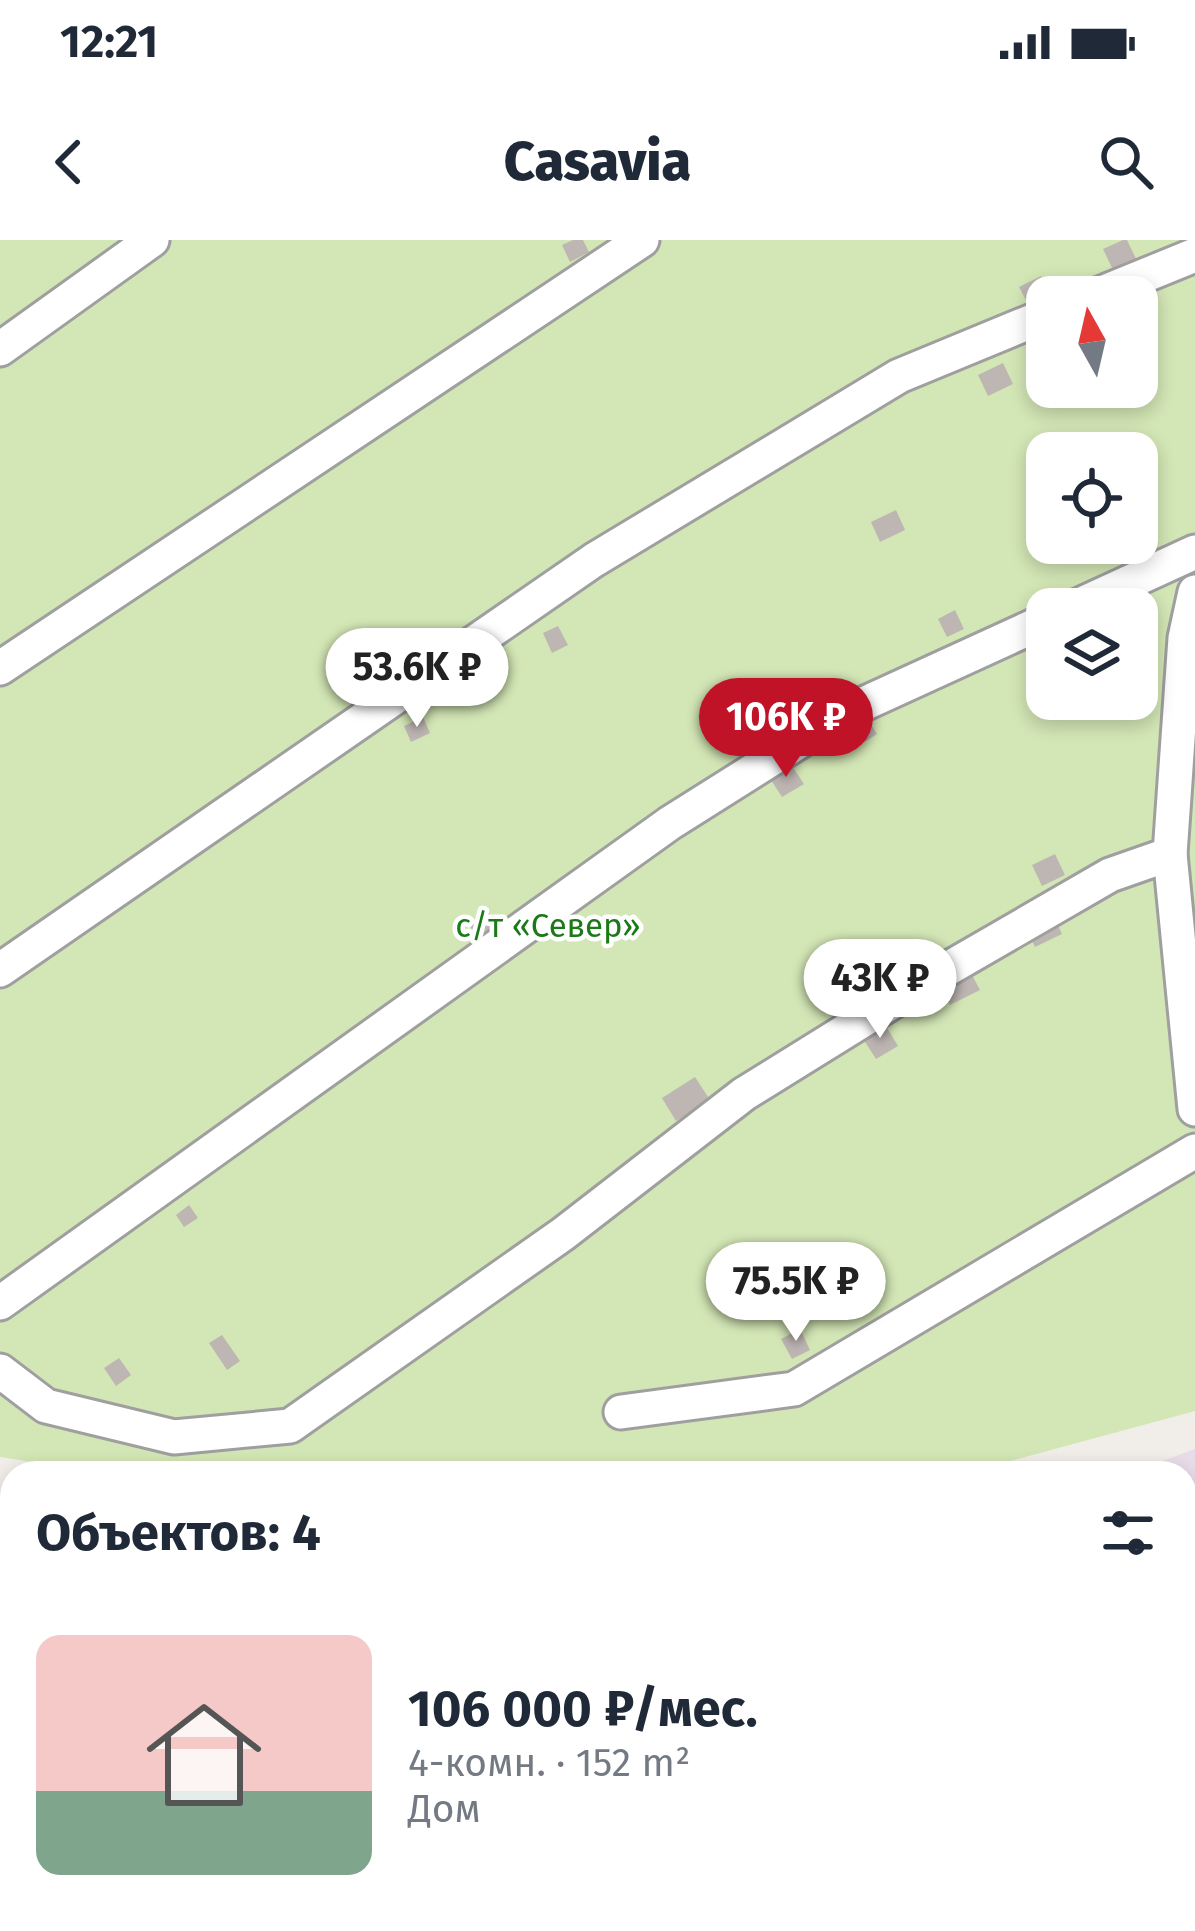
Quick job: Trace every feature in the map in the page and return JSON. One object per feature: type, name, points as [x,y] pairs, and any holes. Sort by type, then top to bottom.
[{"type":"lane","points":[[0,349],[152,240]]},
{"type":"lane","points":[[0,668],[642,240]]},
{"type":"lane","points":[[1144,276],[1195,255]]},
{"type":"lane","points":[[0,970],[595,560],[899,376],[1026,324]]},
{"type":"lane","points":[[1116,588],[1195,552]]},
{"type":"lane","points":[[1195,592],[1185,638],[1170,854],[1195,1109]]},
{"type":"lane","points":[[0,1303],[670,823],[846,712],[1026,630]]},
{"type":"lane","points":[[0,1371],[46,1406],[174,1437],[290,1426],[563,1234],[744,1094],[1109,875],[1170,854]]},
{"type":"lane","points":[[621,1412],[794,1389],[1195,1151]]},
{"type":"shaded area","points":[[1195,1449],[1195,1461],[1162,1461]]},
{"type":"green space","name":"с/т «Север»","points":[[0,240],[1195,240],[1195,1411],[1010,1461],[25,1461],[0,1457]]},
{"type":"building","points":[[583,240],[589,252],[570,262],[562,245]]},
{"type":"building","points":[[1123,240],[1138,263],[1115,274],[1103,249]]},
{"type":"building","points":[[1003,363],[1013,384],[988,396],[978,375]]},
{"type":"building","points":[[896,510],[905,530],[880,542],[871,522]]},
{"type":"building","points":[[955,610],[964,629],[947,637],[938,619]]},
{"type":"building","points":[[558,626],[568,645],[552,653],[543,633]]},
{"type":"building","points":[[866,716],[877,734],[863,743],[852,725]]},
{"type":"building","points":[[423,717],[430,733],[411,742],[404,726]]},
{"type":"building","points":[[790,763],[804,784],[782,797],[769,777]]},
{"type":"building","points":[[1055,854],[1065,875],[1042,886],[1032,865]]},
{"type":"building","points":[[489,913],[502,932],[482,945],[470,926]]},
{"type":"building","points":[[1054,917],[1062,934],[1035,947],[1027,931]]},
{"type":"building","points":[[972,975],[980,990],[950,1005],[942,989]]},
{"type":"building","points":[[884,1023],[898,1046],[876,1059],[862,1037]]},
{"type":"building","points":[[695,1077],[710,1100],[676,1121],[662,1098]]},
{"type":"building","points":[[189,1205],[198,1218],[184,1227],[176,1215]]},
{"type":"building","points":[[800,1329],[810,1350],[792,1359],[781,1339]]},
{"type":"building","points":[[222,1335],[240,1361],[227,1370],[209,1343]]},
{"type":"building","points":[[119,1358],[131,1375],[116,1386],[104,1368]]}]
